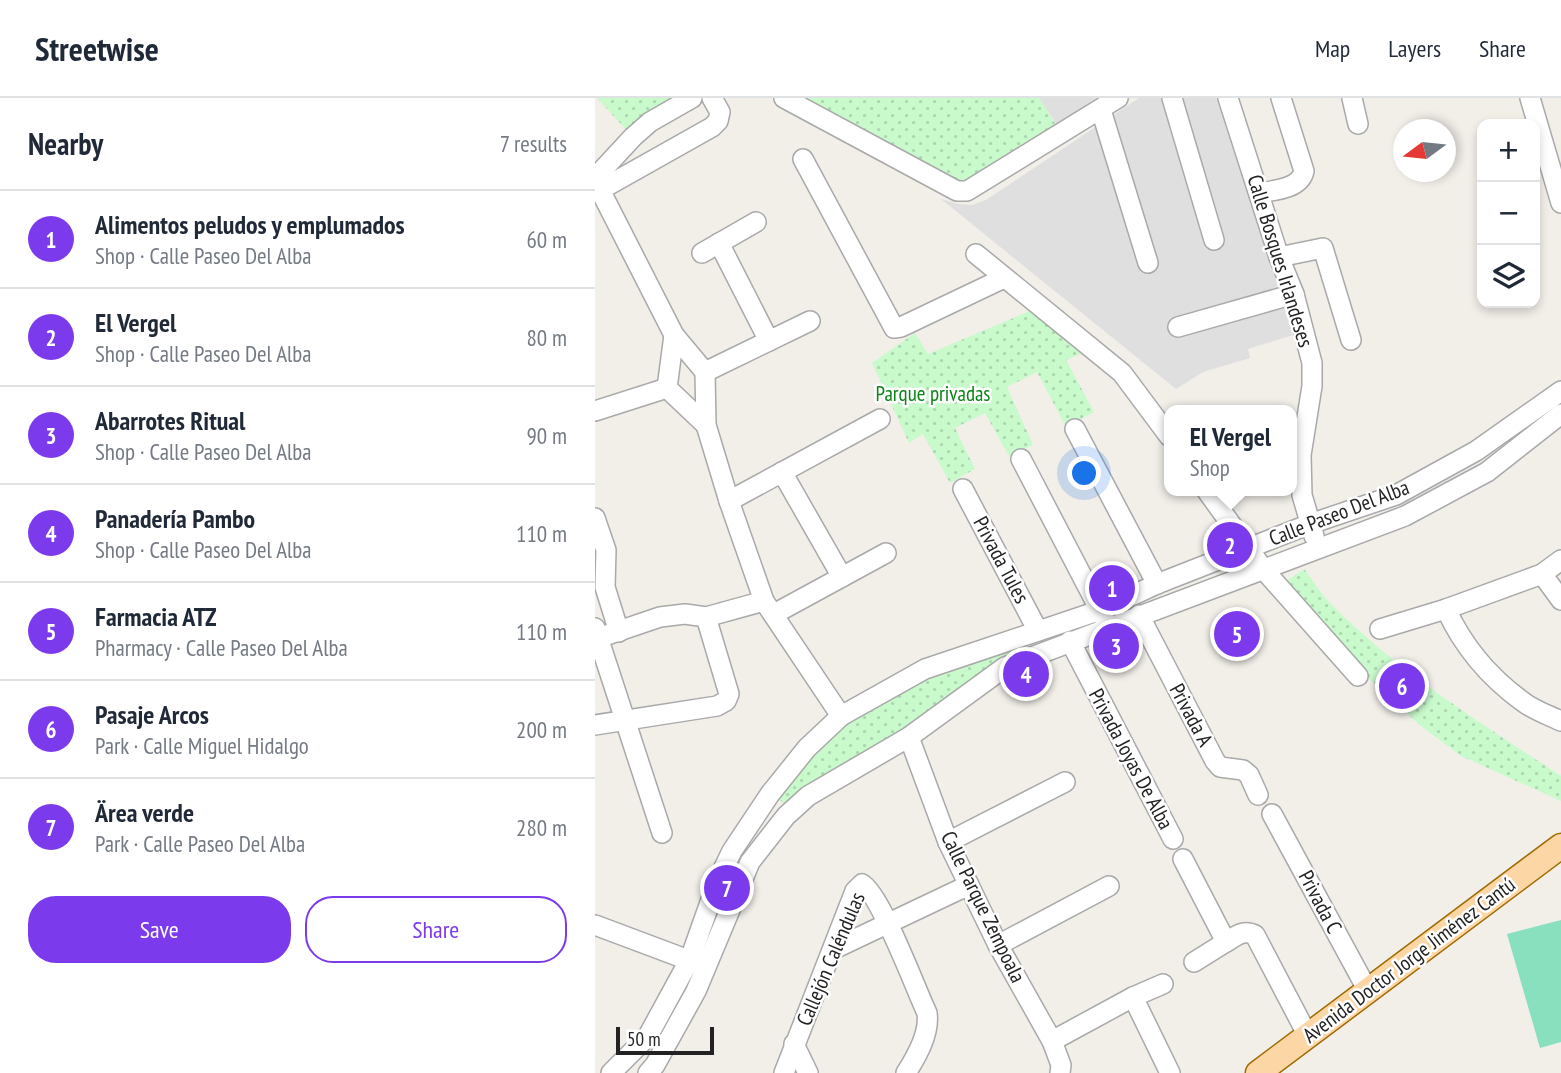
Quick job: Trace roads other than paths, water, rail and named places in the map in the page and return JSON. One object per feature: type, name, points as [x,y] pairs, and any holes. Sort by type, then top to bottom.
[{"type":"main road","name":"Avenida Doctor Jorge Jiménez Cantú","points":[[1258,1073],[1561,846]]},
{"type":"street","points":[[597,183],[633,137],[650,122],[692,98]]},
{"type":"street","points":[[597,183],[712,127],[718,121],[720,112],[712,98]]},
{"type":"street","points":[[784,98],[957,191],[967,191],[1118,98]]},
{"type":"street","points":[[1172,98],[1214,240]]},
{"type":"street","name":"Calle Bosques Irlandeses","points":[[1228,98],[1279,257],[1294,294],[1311,363],[1312,386],[1301,455],[1302,495],[1320,549]]},
{"type":"street","points":[[1259,193],[1297,184],[1304,171],[1281,98]]},
{"type":"street","points":[[1352,98],[1357,124]]},
{"type":"street","points":[[1530,98],[1561,203]]},
{"type":"street","points":[[1101,110],[1147,263]]},
{"type":"street","points":[[803,159],[894,328],[1004,278]]},
{"type":"street","points":[[597,183],[674,335],[705,372],[706,425],[729,501],[769,608],[841,716]]},
{"type":"street","points":[[756,222],[710,248],[769,341]]},
{"type":"street","points":[[1279,257],[1323,248],[1350,340]]},
{"type":"street","points":[[976,254],[1122,373],[1164,429]]},
{"type":"street","points":[[1178,327],[1294,294]]},
{"type":"street","points":[[705,372],[810,321]]},
{"type":"street","points":[[674,335],[673,394],[706,425]]},
{"type":"street","points":[[595,411],[673,394],[696,398],[705,393]]},
{"type":"street","name":"Calle Paseo Del Alba","points":[[619,1069],[648,1036],[698,963],[750,862],[786,816],[807,796],[909,737],[1005,667],[1070,641],[1157,584],[1310,524],[1396,495],[1559,403]]},
{"type":"street","name":"Calle Paseo Del Alba","points":[[648,1073],[656,1065],[696,991],[698,963],[718,880],[732,851],[770,794],[807,748],[841,716],[925,669],[1038,631],[1105,618],[1139,615],[1405,516],[1487,472],[1559,403]]},
{"type":"street","points":[[729,501],[880,419]]},
{"type":"street","points":[[1075,429],[1157,584]]},
{"type":"street","points":[[1021,459],[1105,618]]},
{"type":"street","points":[[782,472],[842,577]]},
{"type":"street","name":"Privada Tules","points":[[963,489],[1038,631]]},
{"type":"street","points":[[1211,496],[1265,570],[1359,676]]},
{"type":"street","points":[[595,519],[606,550],[601,568],[604,587],[619,632]]},
{"type":"street","points":[[662,833],[623,720],[597,633],[619,632],[660,617],[685,614],[706,617],[769,608],[842,577],[886,553]]},
{"type":"street","points":[[1380,629],[1446,609],[1542,574],[1561,560]]},
{"type":"street","points":[[1542,574],[1561,600]]},
{"type":"street","points":[[1446,609],[1459,637],[1487,670],[1523,702],[1561,721]]},
{"type":"street","name":"Privada A","points":[[1139,615],[1215,761],[1220,767],[1243,770],[1258,795]]},
{"type":"street","points":[[595,725],[717,706],[726,701],[729,694],[706,617]]},
{"type":"street","name":"Privada Joyas De Alba","points":[[1070,641],[1173,839]]},
{"type":"street","name":"Calle Parque Zempoala","points":[[909,737],[948,842],[998,945],[1052,1041],[1061,1065],[1060,1073]]},
{"type":"street","points":[[948,842],[1065,782]]},
{"type":"street","points":[[770,794],[773,810],[786,816]]},
{"type":"street","name":"Privada C","points":[[1272,814],[1368,990]]},
{"type":"street","points":[[1183,859],[1226,942]]},
{"type":"street","name":"Callejón Caléndulas","points":[[784,1073],[858,886],[862,884],[867,887],[887,924],[927,1013],[928,1025],[906,1073]]},
{"type":"street","points":[[834,949],[969,885]]},
{"type":"street","points":[[998,945],[1109,886]]},
{"type":"street","points":[[595,925],[698,963]]},
{"type":"street","points":[[1193,962],[1242,933],[1255,935],[1308,1036]]},
{"type":"street","points":[[1052,1041],[1133,997],[1163,984]]},
{"type":"street","points":[[1133,997],[1170,1073]]},
{"type":"street","points":[[795,1044],[808,1073]]},
{"type":"place","name":"El Vergel","points":[[1230,545]]},
{"type":"place","name":"Alimentos peludos y emplumados","points":[[1112,588]]},
{"type":"place","name":"Farmacia ATZ","points":[[1237,634]]},
{"type":"place","name":"Abarrotes Ritual","points":[[1116,646]]},
{"type":"place","name":"Panadería Pambo","points":[[1026,674]]},
{"type":"place","name":"Pasaje Arcos","points":[[1402,686]]},
{"type":"place","name":"Ärea verde","points":[[727,888]]},
{"type":"park label","name":"Parque privadas","points":[[933,394]]}]
